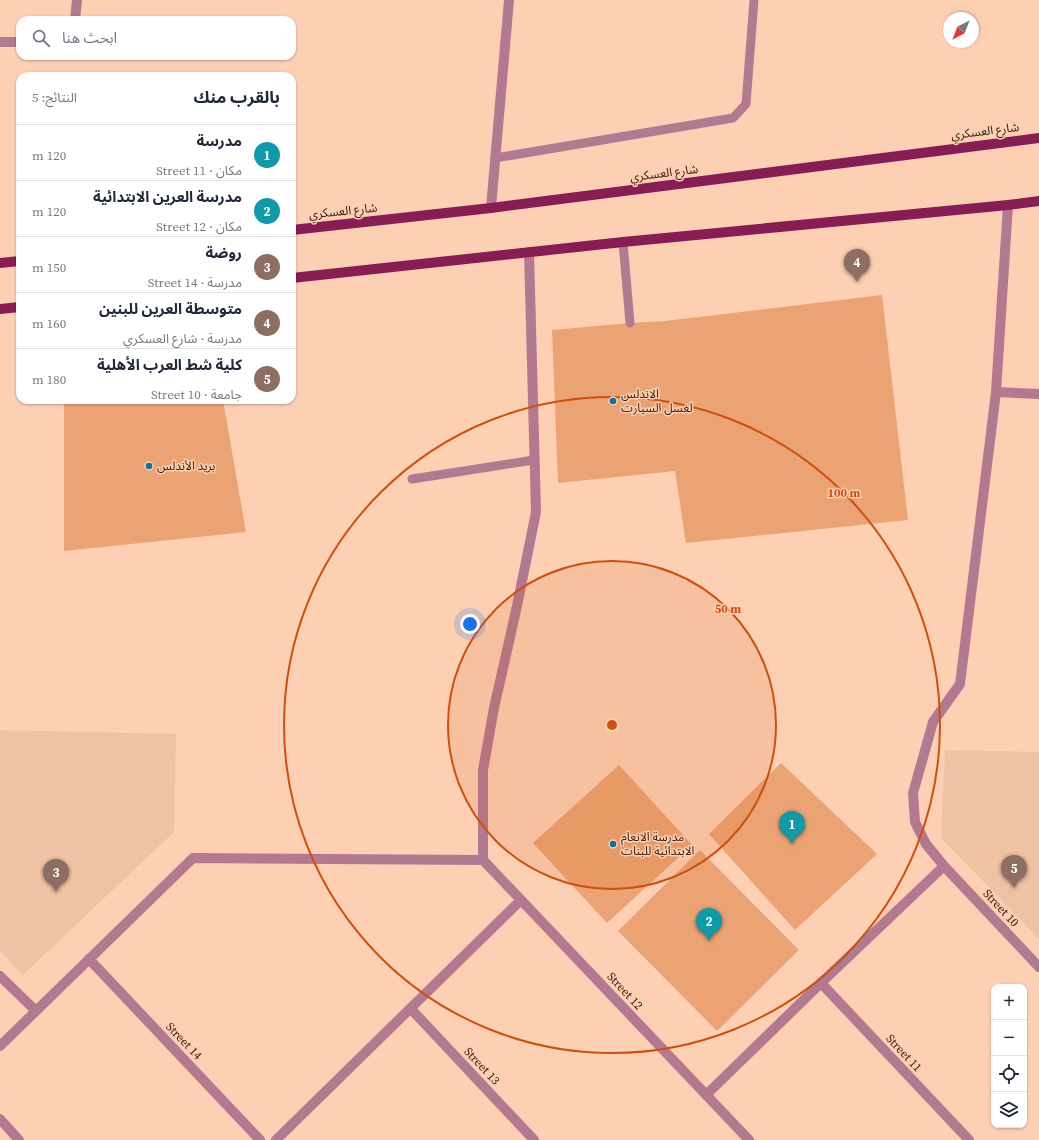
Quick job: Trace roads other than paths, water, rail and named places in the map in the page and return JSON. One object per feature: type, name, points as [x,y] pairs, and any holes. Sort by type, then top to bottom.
[{"type":"main road","name":"شارع العسكري","points":[[296,230],[491,208],[1039,138]]},
{"type":"main road","points":[[296,278],[623,242],[1039,201]]},
{"type":"main road","points":[[0,263],[16,261]]},
{"type":"main road","points":[[0,309],[16,307]]},
{"type":"street","points":[[75,16],[77,0]]},
{"type":"street","points":[[491,208],[509,0]]},
{"type":"street","points":[[0,42],[16,42]]},
{"type":"street","name":"Street 10","points":[[1008,205],[996,392],[960,684],[933,722],[914,793],[915,822],[926,844],[944,866],[1039,967]]},
{"type":"street","points":[[0,1046],[193,858],[483,860],[483,770],[494,708],[536,512],[529,252]]},
{"type":"street","points":[[996,392],[1039,394]]},
{"type":"street","name":"Street 12","points":[[483,860],[749,1140]]},
{"type":"street","points":[[706,1095],[944,866]]},
{"type":"street","points":[[276,1140],[521,900]]},
{"type":"street","name":"Street 14","points":[[89,959],[260,1140]]},
{"type":"street","points":[[0,976],[36,1011]]},
{"type":"street","name":"Street 11","points":[[821,983],[969,1140]]},
{"type":"street","name":"Street 13","points":[[411,1009],[534,1140]]},
{"type":"street","points":[[0,1119],[19,1140]]},
{"type":"lane","points":[[495,158],[733,118],[746,104],[754,0]]},
{"type":"lane","points":[[623,242],[630,323]]},
{"type":"lane","points":[[412,479],[534,460]]},
{"type":"place","name":"متوسطة العرين للبنين","points":[[857,282]]},
{"type":"place","name":"الاندلس لغسل السيارت","points":[[613,401]]},
{"type":"place","name":"بريد الأندلس","points":[[149,466]]},
{"type":"place","name":"مدرسة الانعام الابتدائية للبنات","points":[[613,844]]},
{"type":"place","name":"مدرسة","points":[[792,844]]},
{"type":"place","name":"كلية شط العرب الأهلية","points":[[1014,888]]},
{"type":"place","name":"روضة","points":[[56,892]]},
{"type":"place","name":"مدرسة العرين الابتدائية","points":[[709,941]]}]
